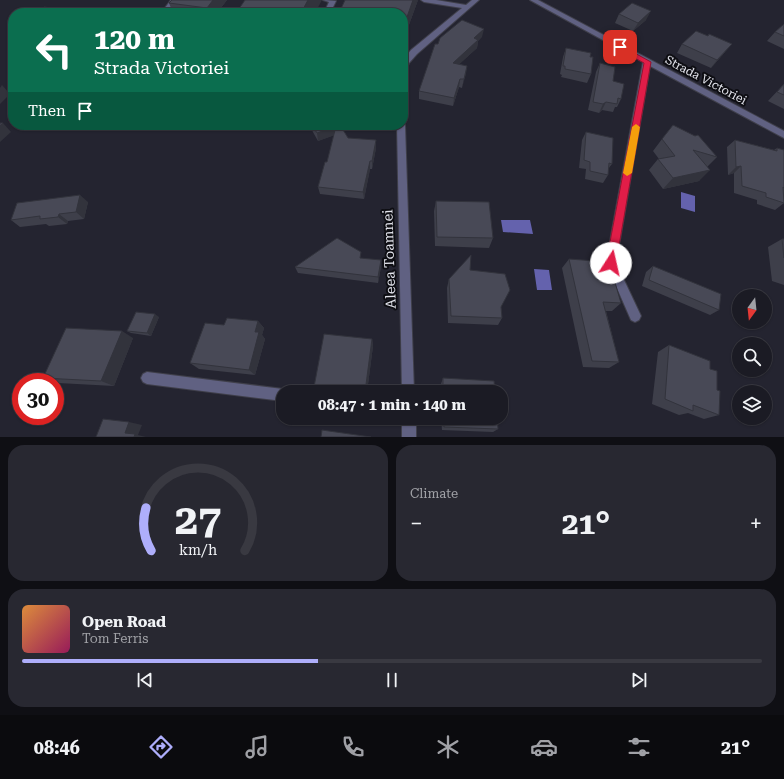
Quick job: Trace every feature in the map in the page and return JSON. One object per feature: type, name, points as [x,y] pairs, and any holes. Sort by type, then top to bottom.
[{"type":"street","points":[[168,8],[174,0]]},
{"type":"street","points":[[326,0],[333,1],[330,8]]},
{"type":"street","points":[[424,0],[467,7]]},
{"type":"street","points":[[408,59],[476,0]]},
{"type":"street","name":"Strada Victoriei","points":[[538,1],[647,62],[784,135]]},
{"type":"street","points":[[635,316],[611,263],[647,62]]},
{"type":"street","name":"Aleea Toamnei","points":[[401,130],[408,385]]},
{"type":"street","points":[[147,378],[276,394]]},
{"type":"street","points":[[409,425],[409,437]]},
{"type":"shaded area","points":[[681,192],[695,196],[695,212],[681,208]]},
{"type":"shaded area","points":[[501,220],[530,220],[533,234],[503,232]]},
{"type":"shaded area","points":[[534,269],[549,270],[552,290],[537,290]]},
{"type":"building","points":[[172,0],[213,0],[207,8],[169,3]]},
{"type":"building","points":[[245,0],[308,0],[304,8],[239,8]]},
{"type":"building","points":[[345,0],[413,0],[408,14],[408,8],[341,8]]},
{"type":"building","points":[[632,3],[651,11],[638,23],[619,14]]},
{"type":"building","points":[[462,20],[484,29],[474,38],[478,40],[453,63],[467,66],[464,79],[460,79],[454,98],[419,91],[435,44],[438,44],[440,38]]},
{"type":"building","points":[[784,24],[784,36],[775,32]]},
{"type":"building","points":[[696,31],[708,36],[709,34],[732,44],[717,60],[682,44]]},
{"type":"building","points":[[566,48],[591,53],[590,57],[593,57],[591,74],[565,69],[565,66],[563,66]]},
{"type":"building","points":[[600,63],[615,67],[613,81],[624,84],[621,99],[618,98],[617,104],[593,102]]},
{"type":"building","points":[[784,84],[784,95],[777,92]]},
{"type":"building","points":[[673,125],[695,136],[698,135],[717,157],[693,150],[710,170],[673,178],[658,159],[675,156],[662,139]]},
{"type":"building","points":[[315,130],[325,130],[317,133]]},
{"type":"building","points":[[335,130],[343,130],[348,138],[376,140],[372,161],[370,161],[363,192],[318,187],[325,162],[327,162]]},
{"type":"building","points":[[586,132],[613,138],[612,164],[609,163],[608,175],[590,171],[590,162],[584,160]]},
{"type":"building","points":[[735,140],[777,151],[777,148],[784,150],[784,203],[766,197],[766,193],[742,186],[741,166],[736,167]]},
{"type":"building","points":[[80,195],[76,212],[59,214],[58,217],[40,219],[40,216],[11,220],[17,203]]},
{"type":"building","points":[[436,201],[489,202],[493,238],[437,237]]},
{"type":"building","points":[[337,238],[361,252],[360,258],[381,260],[378,277],[295,267]]},
{"type":"building","points":[[782,239],[784,239],[784,258]]},
{"type":"building","points":[[471,255],[470,270],[505,274],[510,290],[501,307],[502,318],[451,316],[449,279]]},
{"type":"building","points":[[569,259],[609,262],[621,303],[603,302],[619,362],[592,361]]},
{"type":"building","points":[[653,266],[721,294],[719,310],[649,280]]},
{"type":"building","points":[[136,312],[155,314],[147,333],[127,331]]},
{"type":"building","points":[[227,318],[258,321],[255,332],[259,332],[249,370],[190,363],[205,323],[224,325]]},
{"type":"building","points":[[66,328],[122,331],[101,381],[64,379],[64,373],[45,373]]},
{"type":"building","points":[[324,334],[372,339],[366,385],[314,385]]},
{"type":"building","points":[[669,345],[710,361],[710,369],[717,371],[717,390],[720,391],[719,415],[693,405],[693,411],[665,399]]},
{"type":"building","points":[[443,378],[494,381],[494,385],[443,385]]},
{"type":"building","points":[[103,419],[129,422],[125,433],[135,434],[134,437],[96,437]]},
{"type":"building","points":[[444,425],[498,425],[498,429],[444,427]]},
{"type":"building","points":[[322,430],[371,437],[321,437]]},
{"type":"slow traffic","points":[[627,173],[636,127]]},
{"type":"route","points":[[611,263],[647,62],[620,47]]}]
